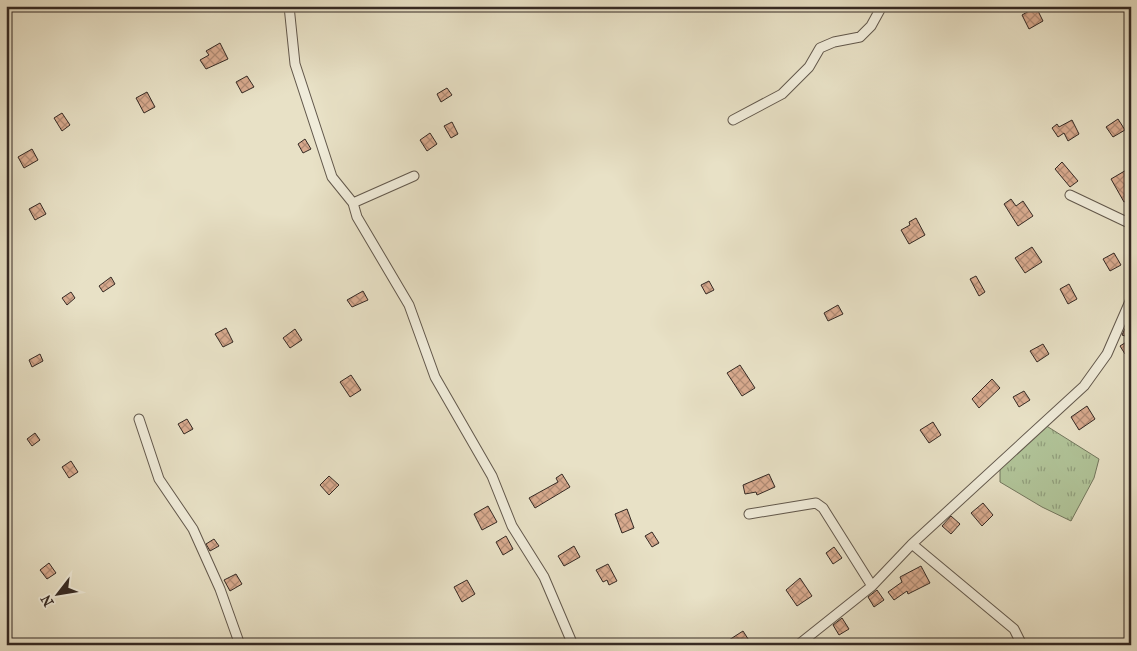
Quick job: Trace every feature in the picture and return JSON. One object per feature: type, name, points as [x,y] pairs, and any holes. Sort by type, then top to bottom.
[{"type":"street","points":[[289,6],[295,64],[332,177],[353,203],[357,217],[409,305],[435,377],[492,476],[512,526],[544,577],[573,645]]},
{"type":"street","points":[[732,120],[782,94],[809,67],[820,48],[834,42],[860,37],[871,26],[882,6]]},
{"type":"street","points":[[353,203],[414,176]]},
{"type":"street","points":[[1070,195],[1131,224]]},
{"type":"street","points":[[798,645],[872,586],[912,544],[1084,386],[1108,354],[1131,299]]},
{"type":"street","points":[[139,419],[159,479],[192,529],[220,589],[240,645]]},
{"type":"street","points":[[750,514],[816,503],[824,508],[872,586]]},
{"type":"street","points":[[912,544],[1014,629],[1022,645]]},
{"type":"green space","points":[[1045,425],[1099,459],[1094,478],[1071,521],[1042,507],[1000,482],[1000,465]]},
{"type":"building","points":[[1036,7],[1043,21],[1029,29],[1022,15]]},
{"type":"building","points":[[220,43],[228,59],[206,69],[200,60],[209,55],[206,51]]},
{"type":"building","points":[[247,76],[254,87],[242,93],[236,82]]},
{"type":"building","points":[[447,88],[452,95],[441,102],[437,94]]},
{"type":"building","points":[[147,92],[155,107],[144,113],[136,98]]},
{"type":"building","points":[[62,113],[70,125],[62,131],[54,118]]},
{"type":"building","points":[[1118,119],[1125,130],[1113,137],[1106,127]]},
{"type":"building","points":[[1072,120],[1079,134],[1068,141],[1064,133],[1058,137],[1052,128],[1057,124],[1059,127]]},
{"type":"building","points":[[452,122],[458,134],[451,138],[444,126]]},
{"type":"building","points":[[430,133],[437,144],[427,151],[420,140]]},
{"type":"building","points":[[305,139],[311,149],[303,153],[298,144]]},
{"type":"building","points":[[32,149],[38,160],[24,168],[18,157]]},
{"type":"building","points":[[1062,162],[1078,181],[1070,187],[1055,169]]},
{"type":"building","points":[[1128,169],[1131,173],[1131,199],[1124,202],[1111,179]]},
{"type":"building","points":[[1011,199],[1016,206],[1023,201],[1033,216],[1018,226],[1004,204]]},
{"type":"building","points":[[40,203],[46,214],[35,220],[29,209]]},
{"type":"building","points":[[916,218],[925,235],[909,244],[901,230],[910,225],[909,222]]},
{"type":"building","points":[[1032,247],[1042,262],[1025,273],[1015,258]]},
{"type":"building","points":[[1114,253],[1121,265],[1110,271],[1103,259]]},
{"type":"building","points":[[976,276],[985,292],[979,296],[970,279]]},
{"type":"building","points":[[111,277],[115,284],[103,292],[99,286]]},
{"type":"building","points":[[709,281],[714,290],[706,294],[701,285]]},
{"type":"building","points":[[1069,284],[1077,299],[1068,304],[1060,289]]},
{"type":"building","points":[[363,291],[368,300],[352,307],[347,300]]},
{"type":"building","points":[[71,292],[75,298],[67,305],[62,298]]},
{"type":"building","points":[[838,305],[843,314],[828,321],[824,313]]},
{"type":"building","points":[[1131,316],[1131,338],[1122,335]]},
{"type":"building","points":[[226,328],[233,342],[223,347],[215,334]]},
{"type":"building","points":[[295,329],[302,340],[290,348],[283,338]]},
{"type":"building","points":[[1131,339],[1131,350],[1125,354],[1120,346]]},
{"type":"building","points":[[1043,344],[1049,354],[1037,362],[1030,351]]},
{"type":"building","points":[[40,354],[43,361],[32,367],[29,360]]},
{"type":"building","points":[[740,365],[755,388],[742,396],[727,373]]},
{"type":"building","points":[[351,375],[361,390],[350,397],[340,382]]},
{"type":"building","points":[[992,379],[1000,388],[979,408],[972,399]]},
{"type":"building","points":[[1024,391],[1030,400],[1019,407],[1013,397]]},
{"type":"building","points":[[1087,406],[1095,419],[1079,430],[1071,417]]},
{"type":"building","points":[[187,419],[193,429],[184,434],[178,424]]},
{"type":"building","points":[[933,422],[941,435],[929,443],[920,430]]},
{"type":"building","points":[[35,433],[40,440],[32,446],[27,439]]},
{"type":"building","points":[[71,461],[78,472],[69,478],[62,467]]},
{"type":"building","points":[[562,474],[570,487],[535,508],[529,498],[558,482],[556,478]]},
{"type":"building","points":[[769,474],[775,487],[757,495],[756,492],[745,494],[743,485]]},
{"type":"building","points":[[329,476],[339,485],[329,495],[320,485]]},
{"type":"building","points":[[983,503],[993,515],[982,526],[971,513]]},
{"type":"building","points":[[488,506],[497,522],[482,530],[474,514]]},
{"type":"building","points":[[627,509],[634,528],[622,533],[615,514]]},
{"type":"building","points":[[951,516],[960,524],[951,534],[942,526]]},
{"type":"building","points":[[652,532],[659,543],[652,547],[645,536]]},
{"type":"building","points":[[506,536],[513,549],[503,555],[496,542]]},
{"type":"building","points":[[214,539],[219,546],[210,551],[206,544]]},
{"type":"building","points":[[574,546],[580,557],[564,566],[558,556]]},
{"type":"building","points":[[834,547],[842,558],[833,564],[826,553]]},
{"type":"building","points":[[49,563],[56,573],[47,579],[40,570]]},
{"type":"building","points":[[608,564],[617,581],[609,585],[607,580],[603,582],[596,570]]},
{"type":"building","points":[[921,566],[930,583],[908,594],[907,591],[894,600],[888,592],[902,582],[900,577]]},
{"type":"building","points":[[236,574],[242,584],[230,591],[224,580]]},
{"type":"building","points":[[800,578],[812,596],[797,606],[786,590]]},
{"type":"building","points":[[467,580],[475,594],[462,602],[454,587]]},
{"type":"building","points":[[877,590],[884,600],[874,607],[868,597]]},
{"type":"building","points":[[842,618],[849,629],[839,635],[833,625]]},
{"type":"building","points":[[743,631],[752,645],[732,645],[729,640]]}]
